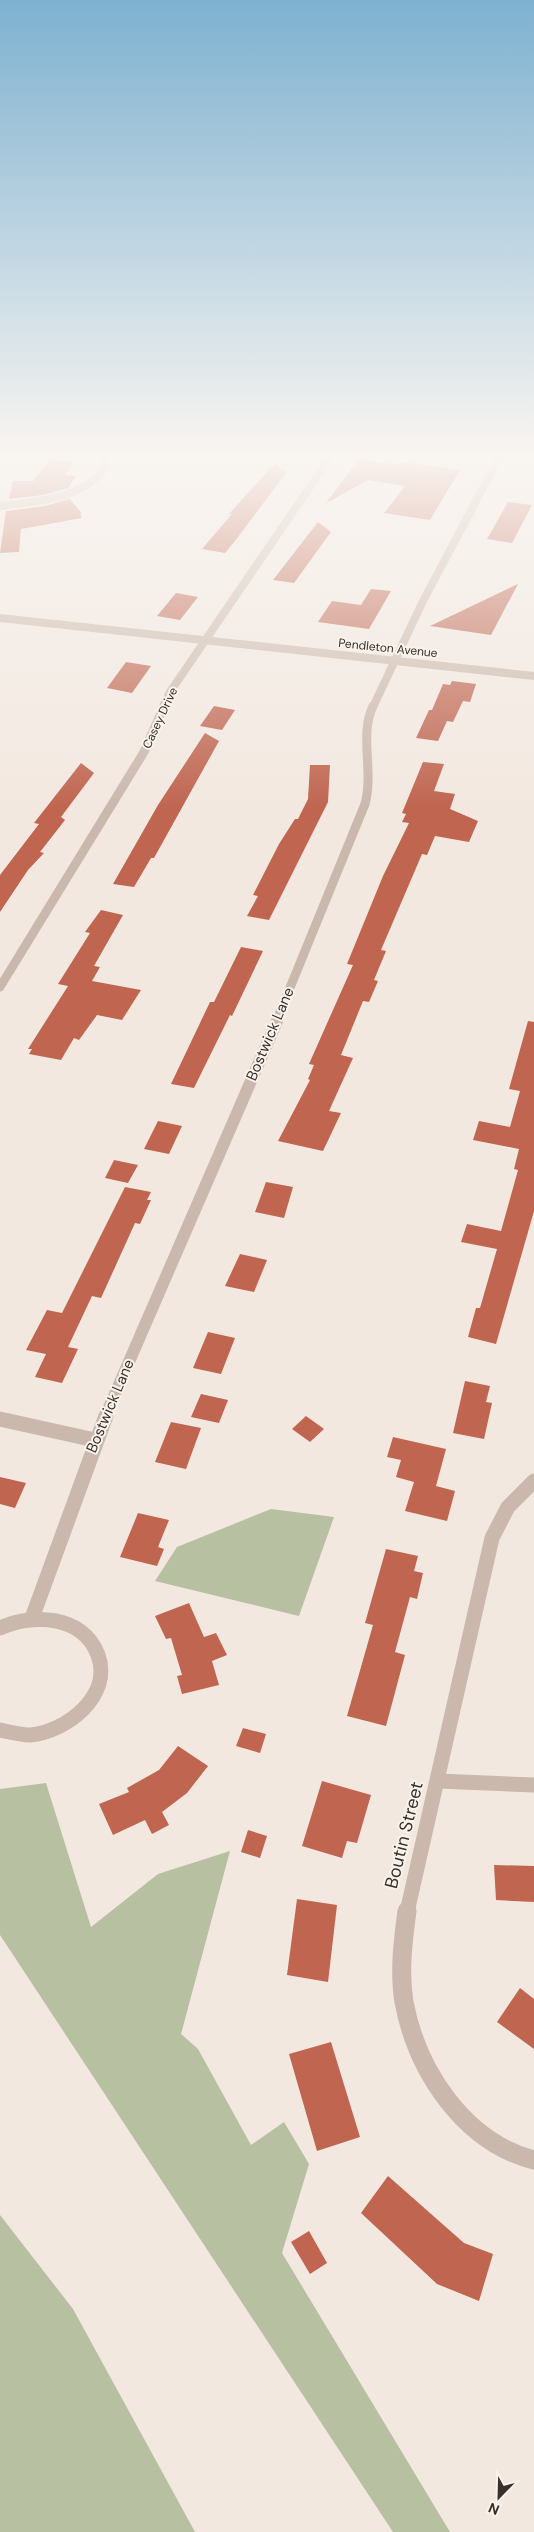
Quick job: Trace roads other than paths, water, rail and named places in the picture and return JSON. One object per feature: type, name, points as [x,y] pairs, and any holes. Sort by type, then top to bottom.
[{"type":"street","name":"Casey Drive","points":[[0,987],[144,752],[170,692],[207,640],[250,574]]},
{"type":"street","name":"Bostwick Lane","points":[[32,1618],[95,1440],[292,982],[363,810],[371,785],[366,719],[393,661],[438,574]]},
{"type":"street","name":"Pendleton Avenue","points":[[0,618],[534,676]]},
{"type":"street","points":[[0,1419],[95,1440]]},
{"type":"street","name":"Boutin Street","points":[[534,1481],[504,1511],[491,1540],[438,1781],[402,1932],[400,1972],[405,2008],[419,2050],[456,2111],[472,2128],[498,2147],[512,2155],[534,2160]]},
{"type":"street","points":[[0,1628],[20,1620],[32,1618],[57,1620],[78,1630],[87,1637],[98,1656],[100,1667],[97,1689],[84,1710],[64,1726],[52,1731],[26,1735],[0,1730]]},
{"type":"street","points":[[438,1781],[534,1785]]}]
